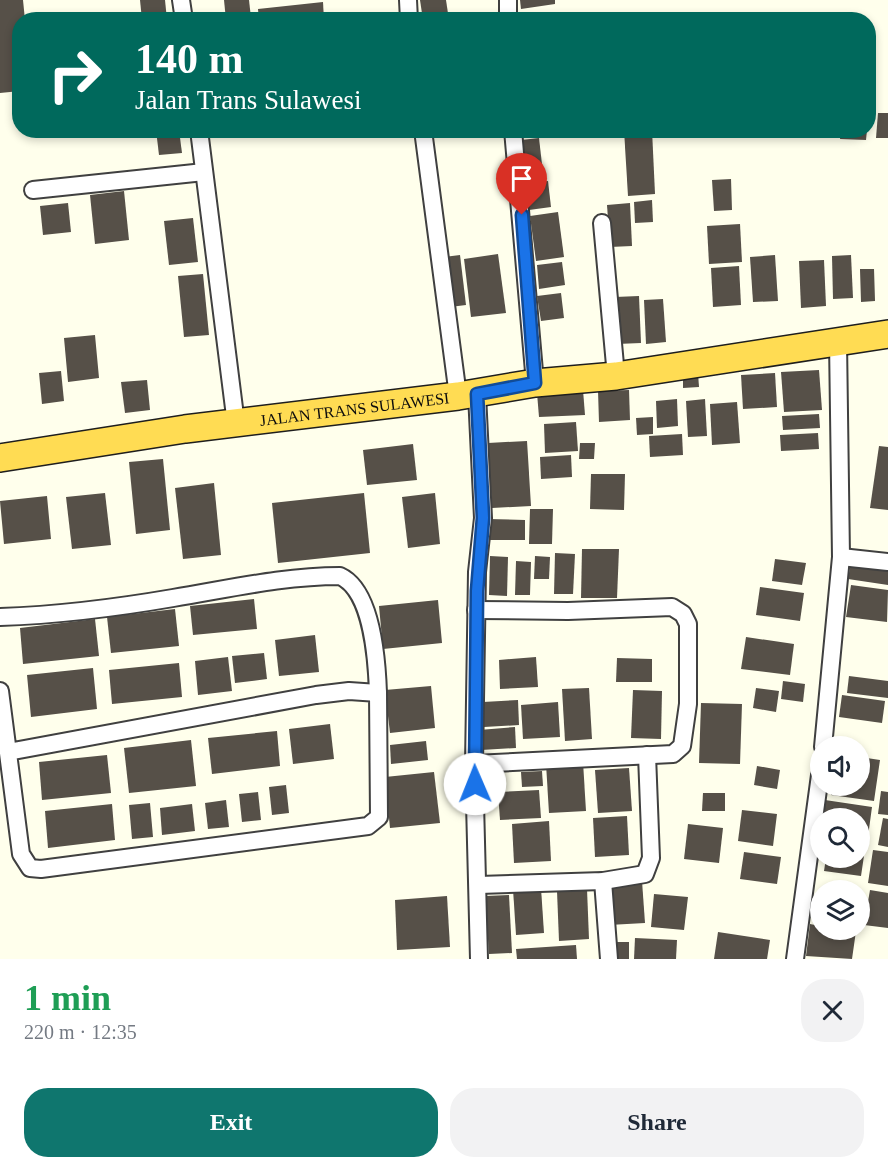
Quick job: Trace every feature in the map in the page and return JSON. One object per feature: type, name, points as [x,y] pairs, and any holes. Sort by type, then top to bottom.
[{"type":"highway","name":"JALAN TRANS SULAWESI","points":[[0,458],[236,424],[467,395],[535,383],[616,376],[888,334]]},
{"type":"street","points":[[200,138],[236,424]]},
{"type":"street","points":[[424,138],[467,395],[483,518],[476,610],[474,764],[479,885],[479,959]]},
{"type":"street","points":[[514,138],[535,383]]},
{"type":"street","points":[[33,190],[204,172]]},
{"type":"street","points":[[602,223],[616,376]]},
{"type":"street","points":[[825,736],[841,557],[837,341]]},
{"type":"street","points":[[841,557],[888,561]]},
{"type":"street","points":[[0,617],[56,615],[174,598],[259,581],[340,576],[354,587],[377,649],[379,817],[368,826],[41,869],[30,868],[21,854],[0,691]]},
{"type":"street","points":[[474,764],[673,754],[682,746],[688,704],[689,633],[683,614],[672,607],[568,611],[476,610]]},
{"type":"street","points":[[8,752],[316,695],[349,691],[378,693]]},
{"type":"street","points":[[479,885],[603,881],[642,876],[648,871],[651,858],[647,755]]},
{"type":"street","points":[[795,959],[817,796]]},
{"type":"street","points":[[603,881],[609,959]]},
{"type":"building","points":[[0,0],[23,0],[24,12],[12,12],[12,92],[0,93]]},
{"type":"building","points":[[140,0],[165,0],[166,12],[141,12]]},
{"type":"building","points":[[224,0],[249,0],[250,12],[225,12]]},
{"type":"building","points":[[420,0],[446,0],[448,12],[422,12]]},
{"type":"building","points":[[520,0],[555,0],[555,4],[521,9]]},
{"type":"building","points":[[323,2],[324,12],[258,12],[258,9]]},
{"type":"building","points":[[878,113],[888,113],[888,138],[876,138]]},
{"type":"building","points":[[157,138],[180,138],[182,153],[159,155]]},
{"type":"building","points":[[539,138],[543,173],[526,175],[521,140]]},
{"type":"building","points":[[624,138],[652,138],[655,194],[628,196]]},
{"type":"building","points":[[840,138],[866,138],[866,140]]},
{"type":"building","points":[[731,179],[732,210],[714,211],[712,180]]},
{"type":"building","points":[[548,181],[551,207],[529,210],[525,184]]},
{"type":"building","points":[[124,191],[129,240],[95,244],[90,195]]},
{"type":"building","points":[[652,200],[653,222],[635,223],[634,202]]},
{"type":"building","points":[[68,203],[71,232],[43,235],[40,206]]},
{"type":"building","points":[[630,203],[632,246],[610,247],[607,205]]},
{"type":"building","points":[[558,212],[564,257],[536,261],[530,216]]},
{"type":"building","points":[[193,218],[198,262],[169,265],[164,221]]},
{"type":"building","points":[[740,224],[742,262],[709,264],[707,226]]},
{"type":"building","points":[[498,254],[506,313],[471,317],[464,259]]},
{"type":"building","points":[[460,255],[466,305],[450,307],[444,257]]},
{"type":"building","points":[[775,255],[778,301],[753,302],[750,257]]},
{"type":"building","points":[[851,255],[853,298],[833,299],[832,256]]},
{"type":"building","points":[[824,260],[826,306],[801,308],[799,261]]},
{"type":"building","points":[[562,262],[565,285],[539,289],[537,265]]},
{"type":"building","points":[[739,266],[741,305],[713,307],[711,268]]},
{"type":"building","points":[[860,269],[874,269],[875,301],[861,302]]},
{"type":"building","points":[[203,274],[209,335],[184,337],[178,276]]},
{"type":"building","points":[[561,293],[564,318],[541,321],[537,296]]},
{"type":"building","points":[[639,296],[641,343],[617,344],[615,297]]},
{"type":"building","points":[[663,299],[666,342],[646,344],[644,300]]},
{"type":"building","points":[[95,335],[99,378],[68,382],[64,338]]},
{"type":"building","points":[[819,370],[822,410],[784,412],[781,372]]},
{"type":"building","points":[[61,371],[64,401],[42,404],[39,373]]},
{"type":"building","points":[[698,373],[699,387],[683,388],[683,374]]},
{"type":"building","points":[[775,373],[777,407],[743,409],[741,375]]},
{"type":"building","points":[[147,380],[150,410],[125,413],[121,382]]},
{"type":"building","points":[[583,390],[585,415],[539,417],[537,393]]},
{"type":"building","points":[[629,390],[630,420],[599,422],[598,391]]},
{"type":"building","points":[[677,399],[678,426],[657,428],[656,401]]},
{"type":"building","points":[[705,399],[707,436],[688,437],[686,401]]},
{"type":"building","points":[[737,402],[740,443],[712,445],[710,404]]},
{"type":"building","points":[[819,414],[820,428],[783,430],[782,416]]},
{"type":"building","points":[[653,417],[653,434],[637,435],[636,418]]},
{"type":"building","points":[[576,422],[578,451],[545,453],[544,424]]},
{"type":"building","points":[[818,433],[819,449],[781,451],[780,435]]},
{"type":"building","points":[[682,434],[683,455],[650,457],[649,436]]},
{"type":"building","points":[[527,441],[531,506],[492,508],[488,443]]},
{"type":"building","points":[[580,443],[595,443],[594,459],[579,459]]},
{"type":"building","points":[[413,444],[417,480],[367,485],[363,450]]},
{"type":"building","points":[[879,446],[888,447],[888,510],[870,508]]},
{"type":"building","points":[[571,455],[572,477],[541,479],[540,457]]},
{"type":"building","points":[[163,459],[170,530],[136,534],[129,462]]},
{"type":"building","points":[[591,474],[625,474],[624,510],[590,509]]},
{"type":"building","points":[[214,483],[221,555],[183,559],[175,488]]},
{"type":"building","points":[[105,493],[111,545],[72,549],[66,497]]},
{"type":"building","points":[[364,493],[370,553],[278,563],[272,503]]},
{"type":"building","points":[[435,493],[440,544],[408,548],[402,497]]},
{"type":"building","points":[[47,496],[51,539],[4,544],[0,501]]},
{"type":"building","points":[[530,509],[553,509],[552,544],[529,544]]},
{"type":"building","points":[[488,519],[525,520],[525,540],[488,540]]},
{"type":"building","points":[[582,549],[619,549],[617,598],[581,598]]},
{"type":"building","points":[[555,553],[575,554],[573,594],[554,594]]},
{"type":"building","points":[[490,556],[508,557],[507,596],[489,595]]},
{"type":"building","points":[[535,556],[550,557],[549,579],[534,579]]},
{"type":"building","points":[[775,559],[806,563],[802,585],[772,581]]},
{"type":"building","points":[[516,561],[531,562],[530,595],[515,595]]},
{"type":"building","points":[[851,561],[888,566],[888,585],[848,579]]},
{"type":"building","points":[[851,585],[888,590],[887,622],[846,617]]},
{"type":"building","points":[[760,587],[804,593],[800,621],[756,615]]},
{"type":"building","points":[[254,599],[257,629],[193,635],[190,606]]},
{"type":"building","points":[[438,600],[442,643],[383,649],[379,606]]},
{"type":"building","points":[[175,609],[179,646],[111,653],[107,617]]},
{"type":"building","points":[[95,619],[99,656],[23,664],[20,628]]},
{"type":"building","points":[[315,635],[319,672],[279,676],[275,640]]},
{"type":"building","points":[[746,637],[794,644],[790,675],[741,669]]},
{"type":"building","points":[[264,653],[267,679],[235,683],[232,656]]},
{"type":"building","points":[[228,657],[232,691],[198,695],[195,661]]},
{"type":"building","points":[[536,657],[538,687],[500,689],[499,660]]},
{"type":"building","points":[[617,658],[652,659],[652,682],[616,682]]},
{"type":"building","points":[[179,663],[182,697],[112,704],[109,670]]},
{"type":"building","points":[[93,668],[97,709],[31,717],[27,675]]},
{"type":"building","points":[[849,676],[888,681],[888,698],[847,693]]},
{"type":"building","points":[[783,681],[805,684],[803,702],[781,699]]},
{"type":"building","points":[[431,686],[435,728],[390,733],[385,690]]},
{"type":"building","points":[[589,688],[592,739],[565,741],[562,689]]},
{"type":"building","points":[[756,688],[779,691],[776,712],[753,708]]},
{"type":"building","points":[[633,690],[662,691],[661,739],[631,738]]},
{"type":"building","points":[[842,695],[885,701],[882,723],[839,717]]},
{"type":"building","points":[[518,700],[519,725],[484,727],[483,702]]},
{"type":"building","points":[[558,702],[560,737],[523,739],[521,705]]},
{"type":"building","points":[[701,703],[742,704],[740,764],[699,763]]},
{"type":"building","points":[[330,724],[334,759],[293,764],[289,729]]},
{"type":"building","points":[[515,727],[516,748],[481,750],[479,730]]},
{"type":"building","points":[[277,731],[280,766],[212,774],[208,738]]},
{"type":"building","points":[[191,740],[196,786],[129,793],[124,748]]},
{"type":"building","points":[[426,741],[428,760],[391,764],[390,745]]},
{"type":"building","points":[[107,755],[111,793],[42,800],[39,762]]},
{"type":"building","points":[[870,758],[880,760],[874,801],[838,796],[870,796]]},
{"type":"building","points":[[583,762],[586,811],[549,813],[546,764]]},
{"type":"building","points":[[757,766],[780,770],[777,789],[754,785]]},
{"type":"building","points":[[629,768],[632,811],[598,813],[595,770]]},
{"type":"building","points":[[542,771],[543,786],[522,787],[521,772]]},
{"type":"building","points":[[434,772],[440,823],[390,828],[385,777]]},
{"type":"building","points":[[286,785],[289,813],[272,815],[269,787]]},
{"type":"building","points":[[539,790],[541,818],[500,820],[498,792]]},
{"type":"building","points":[[881,791],[888,792],[888,815],[878,814]]},
{"type":"building","points":[[258,792],[261,820],[242,822],[239,794]]},
{"type":"building","points":[[703,793],[725,793],[725,811],[702,811]]},
{"type":"building","points":[[226,800],[229,827],[208,829],[205,803]]},
{"type":"building","points":[[825,800],[872,807],[870,822],[870,808],[824,808]]},
{"type":"building","points":[[150,803],[153,837],[132,839],[129,805]]},
{"type":"building","points":[[112,804],[115,840],[48,848],[45,811]]},
{"type":"building","points":[[192,804],[195,831],[162,835],[160,808]]},
{"type":"building","points":[[742,810],[777,814],[773,846],[738,841]]},
{"type":"building","points":[[627,816],[629,855],[595,857],[593,818]]},
{"type":"building","points":[[883,818],[888,819],[888,847],[878,845]]},
{"type":"building","points":[[549,821],[551,861],[514,863],[512,824]]},
{"type":"building","points":[[688,824],[723,828],[719,863],[684,859]]},
{"type":"building","points":[[873,850],[888,852],[888,886],[870,883],[868,880]]},
{"type":"building","points":[[744,852],[781,857],[777,884],[740,879]]},
{"type":"building","points":[[824,868],[862,868],[861,876],[824,871]]},
{"type":"building","points":[[642,881],[645,923],[609,925],[607,883]]},
{"type":"building","points":[[541,888],[544,933],[516,935],[513,889]]},
{"type":"building","points":[[587,889],[589,939],[559,941],[557,891]]},
{"type":"building","points":[[870,890],[888,893],[888,928],[870,926]]},
{"type":"building","points":[[654,894],[688,897],[684,930],[651,927]]},
{"type":"building","points":[[509,895],[512,953],[489,954],[485,896]]},
{"type":"building","points":[[447,896],[450,947],[397,950],[395,900]]},
{"type":"building","points":[[810,924],[810,940],[855,940],[852,959],[806,956]]},
{"type":"building","points":[[718,932],[770,940],[767,959],[714,959]]},
{"type":"building","points":[[635,938],[677,940],[676,959],[634,959]]},
{"type":"building","points":[[611,942],[629,942],[629,959],[611,959]]},
{"type":"building","points":[[576,945],[577,959],[517,959],[516,949]]},
{"type":"route","points":[[475,784],[477,572],[483,518],[477,394],[535,383],[522,215]]}]
